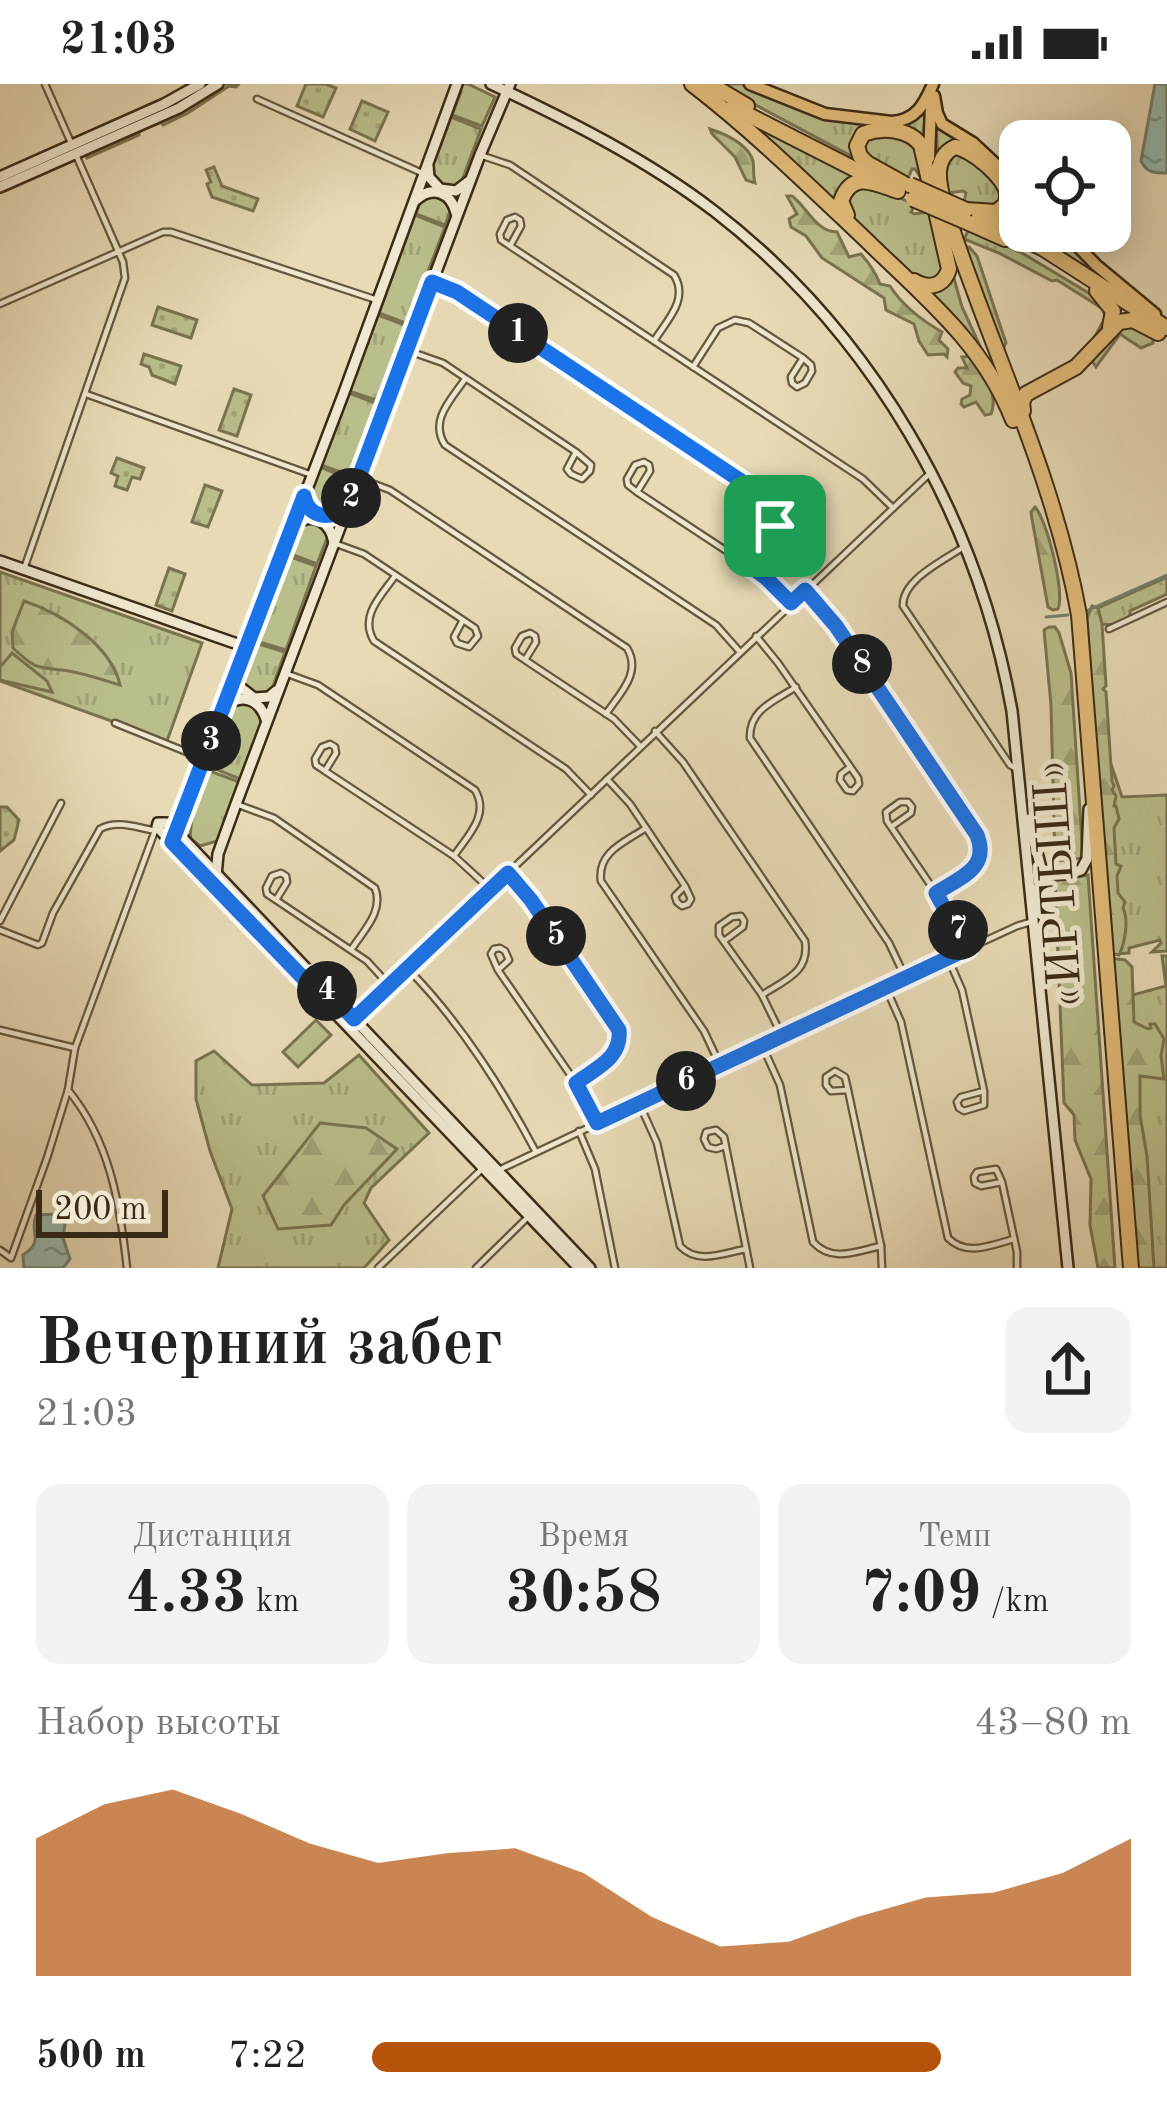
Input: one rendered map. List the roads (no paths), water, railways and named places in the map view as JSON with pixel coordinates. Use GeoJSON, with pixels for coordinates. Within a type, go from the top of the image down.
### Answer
{"type":"FeatureCollection","features":[{"type":"Feature","properties":{"kind":"highway"},"geometry":{"type":"LineString","coordinates":[[692,84],[783,134],[1056,256],[1165,331]]}},
{"type":"Feature","properties":{"kind":"highway"},"geometry":{"type":"LineString","coordinates":[[692,84],[763,141],[971,345],[1001,392],[1046,497]]}},
{"type":"Feature","properties":{"kind":"highway"},"geometry":{"type":"LineString","coordinates":[[710,84],[906,190]]}},
{"type":"Feature","properties":{"kind":"highway"},"geometry":{"type":"LineString","coordinates":[[906,190],[863,160],[857,149],[860,136],[881,130],[915,136],[923,149],[945,223],[1046,497]]}},
{"type":"Feature","properties":{"kind":"highway"},"geometry":{"type":"LineString","coordinates":[[935,184],[942,157],[961,147],[1003,183],[1006,200],[1000,210],[967,217]]}},
{"type":"Feature","properties":{"kind":"highway"},"geometry":{"type":"LineString","coordinates":[[906,190],[861,181],[847,188],[841,204],[846,215],[912,279],[927,287],[942,281],[948,272],[945,223]]}},
{"type":"Feature","properties":{"kind":"highway"},"geometry":{"type":"LineString","coordinates":[[967,217],[1165,331]]}},
{"type":"Feature","properties":{"kind":"highway"},"geometry":{"type":"LineString","coordinates":[[945,223],[1056,513]]}},
{"type":"Feature","properties":{"kind":"highway"},"geometry":{"type":"LineString","coordinates":[[1097,291],[1113,311],[1105,337]]}},
{"type":"Feature","properties":{"kind":"highway"},"geometry":{"type":"LineString","coordinates":[[1056,513],[1022,408],[1024,397],[1076,367],[1115,325],[1126,320],[1165,331]]}},
{"type":"Feature","properties":{"kind":"highway"},"geometry":{"type":"LineString","coordinates":[[1001,364],[1015,385],[1037,387]]}},
{"type":"Feature","properties":{"kind":"highway","name":"«ИРТЫШ»"},"geometry":{"type":"LineString","coordinates":[[1046,497],[1063,556],[1080,660],[1129,1268]]}},
{"type":"Feature","properties":{"kind":"highway","name":"«ИРТЫШ»"},"geometry":{"type":"LineString","coordinates":[[1056,513],[1071,569],[1085,660],[1129,1268]]}},
{"type":"Feature","properties":{"kind":"main road"},"geometry":{"type":"LineString","coordinates":[[750,84],[825,114],[898,122],[919,110],[934,88]]}},
{"type":"Feature","properties":{"kind":"main road"},"geometry":{"type":"LineString","coordinates":[[934,88],[928,128],[935,184]]}},
{"type":"Feature","properties":{"kind":"main road"},"geometry":{"type":"LineString","coordinates":[[934,88],[942,124],[973,143],[999,167]]}},
{"type":"Feature","properties":{"kind":"main road"},"geometry":{"type":"LineString","coordinates":[[1083,252],[1165,331]]}},
{"type":"Feature","properties":{"kind":"street"},"geometry":{"type":"LineString","coordinates":[[24,570],[126,270],[45,84]]}},
{"type":"Feature","properties":{"kind":"street"},"geometry":{"type":"LineString","coordinates":[[0,188],[200,84]]}},
{"type":"Feature","properties":{"kind":"street"},"geometry":{"type":"LineString","coordinates":[[0,177],[179,108],[218,84]]}},
{"type":"Feature","properties":{"kind":"street"},"geometry":{"type":"LineString","coordinates":[[174,837],[457,84]]}},
{"type":"Feature","properties":{"kind":"street"},"geometry":{"type":"LineString","coordinates":[[491,84],[508,88],[646,165],[713,211],[788,275],[889,400],[947,501],[1000,654],[1012,711],[1067,1268]]}},
{"type":"Feature","properties":{"kind":"street"},"geometry":{"type":"LineString","coordinates":[[214,878],[236,804],[508,88]]}},
{"type":"Feature","properties":{"kind":"street"},"geometry":{"type":"LineString","coordinates":[[257,99],[422,173]]}},
{"type":"Feature","properties":{"kind":"street"},"geometry":{"type":"LineString","coordinates":[[480,155],[510,166],[674,274],[681,296],[654,341]]}},
{"type":"Feature","properties":{"kind":"street"},"geometry":{"type":"LineString","coordinates":[[428,160],[429,176],[440,189],[455,191],[470,181]]}},
{"type":"Feature","properties":{"kind":"street"},"geometry":{"type":"LineString","coordinates":[[412,204],[424,193],[439,192],[451,199],[456,219]]}},
{"type":"Feature","properties":{"kind":"street"},"geometry":{"type":"LineString","coordinates":[[510,246],[521,226],[515,217],[507,220],[501,240],[510,246],[654,341],[693,367],[863,479],[892,508]]}},
{"type":"Feature","properties":{"kind":"street"},"geometry":{"type":"LineString","coordinates":[[0,304],[164,232],[377,300]]}},
{"type":"Feature","properties":{"kind":"street"},"geometry":{"type":"LineString","coordinates":[[432,282],[457,292],[771,501],[777,513],[775,526],[750,566]]}},
{"type":"Feature","properties":{"kind":"street"},"geometry":{"type":"LineString","coordinates":[[693,367],[718,328],[735,320],[749,323],[802,358],[811,365],[805,383],[797,387],[791,377],[802,358]]}},
{"type":"Feature","properties":{"kind":"street"},"geometry":{"type":"LineString","coordinates":[[406,350],[442,363],[576,452],[591,465],[582,479],[567,469],[576,452]]}},
{"type":"Feature","properties":{"kind":"street"},"geometry":{"type":"LineString","coordinates":[[465,379],[439,419],[438,433],[445,445],[716,625],[740,652]]}},
{"type":"Feature","properties":{"kind":"street"},"geometry":{"type":"LineString","coordinates":[[86,394],[312,475]]}},
{"type":"Feature","properties":{"kind":"street"},"geometry":{"type":"LineString","coordinates":[[637,492],[650,471],[644,462],[635,465],[628,485],[637,492],[750,566],[791,603]]}},
{"type":"Feature","properties":{"kind":"street"},"geometry":{"type":"LineString","coordinates":[[354,1019],[931,472]]}},
{"type":"Feature","properties":{"kind":"street"},"geometry":{"type":"LineString","coordinates":[[358,478],[390,490],[627,648],[634,670],[606,714]]}},
{"type":"Feature","properties":{"kind":"street"},"geometry":{"type":"LineString","coordinates":[[304,496],[318,515],[333,516],[347,509]]}},
{"type":"Feature","properties":{"kind":"street"},"geometry":{"type":"LineString","coordinates":[[292,528],[302,520],[318,520],[331,531],[334,543]]}},
{"type":"Feature","properties":{"kind":"street"},"geometry":{"type":"LineString","coordinates":[[334,543],[364,554],[463,620],[478,633],[469,647],[454,638],[463,620]]}},
{"type":"Feature","properties":{"kind":"street"},"geometry":{"type":"LineString","coordinates":[[965,546],[912,583],[903,606],[1010,765],[1019,767]]}},
{"type":"Feature","properties":{"kind":"street"},"geometry":{"type":"LineString","coordinates":[[0,561],[246,647]]}},
{"type":"Feature","properties":{"kind":"street"},"geometry":{"type":"LineString","coordinates":[[395,575],[368,619],[374,641],[566,769],[591,794]]}},
{"type":"Feature","properties":{"kind":"street"},"geometry":{"type":"LineString","coordinates":[[805,590],[836,626],[977,835],[980,861],[936,893]]}},
{"type":"Feature","properties":{"kind":"street"},"geometry":{"type":"LineString","coordinates":[[1109,629],[1167,602]]}},
{"type":"Feature","properties":{"kind":"street"},"geometry":{"type":"LineString","coordinates":[[756,636],[850,767]]}},
{"type":"Feature","properties":{"kind":"street"},"geometry":{"type":"LineString","coordinates":[[525,660],[606,714],[640,746]]}},
{"type":"Feature","properties":{"kind":"street"},"geometry":{"type":"LineString","coordinates":[[237,669],[240,687],[254,698],[269,697],[281,686]]}},
{"type":"Feature","properties":{"kind":"street"},"geometry":{"type":"LineString","coordinates":[[285,674],[318,685],[475,790],[482,813],[454,856]]}},
{"type":"Feature","properties":{"kind":"street"},"geometry":{"type":"LineString","coordinates":[[796,687],[756,714],[749,728],[752,742],[889,943],[906,979]]}},
{"type":"Feature","properties":{"kind":"street"},"geometry":{"type":"LineString","coordinates":[[222,709],[238,698],[248,698],[262,709],[266,724]]}},
{"type":"Feature","properties":{"kind":"street"},"geometry":{"type":"LineString","coordinates":[[115,723],[204,759]]}},
{"type":"Feature","properties":{"kind":"street"},"geometry":{"type":"LineString","coordinates":[[655,731],[683,761],[805,941],[802,966],[763,995]]}},
{"type":"Feature","properties":{"kind":"street"},"geometry":{"type":"LineString","coordinates":[[325,771],[454,856],[490,889]]}},
{"type":"Feature","properties":{"kind":"street"},"geometry":{"type":"LineString","coordinates":[[607,779],[630,804],[686,886]]}},
{"type":"Feature","properties":{"kind":"street"},"geometry":{"type":"LineString","coordinates":[[891,827],[911,812],[908,802],[900,802],[885,818],[967,949]]}},
{"type":"Feature","properties":{"kind":"street"},"geometry":{"type":"LineString","coordinates":[[0,921],[61,803]]}},
{"type":"Feature","properties":{"kind":"street"},"geometry":{"type":"LineString","coordinates":[[236,804],[274,818],[375,888],[377,910],[351,950]]}},
{"type":"Feature","properties":{"kind":"street"},"geometry":{"type":"LineString","coordinates":[[1024,809],[1037,862],[1050,874],[1063,874],[1081,870],[1086,863],[1089,808]]}},
{"type":"Feature","properties":{"kind":"street"},"geometry":{"type":"LineString","coordinates":[[0,930],[43,943],[53,914],[100,829],[108,824],[158,826],[214,878],[579,1268]]}},
{"type":"Feature","properties":{"kind":"street"},"geometry":{"type":"LineString","coordinates":[[0,1250],[10,1258],[68,1090],[73,1049],[158,826]]}},
{"type":"Feature","properties":{"kind":"street"},"geometry":{"type":"LineString","coordinates":[[646,829],[604,857],[601,881],[704,1031],[720,1065]]}},
{"type":"Feature","properties":{"kind":"street"},"geometry":{"type":"LineString","coordinates":[[508,873],[619,1030],[616,1053],[576,1083]]}},
{"type":"Feature","properties":{"kind":"street"},"geometry":{"type":"LineString","coordinates":[[276,900],[367,961],[389,985]]}},
{"type":"Feature","properties":{"kind":"street"},"geometry":{"type":"LineString","coordinates":[[724,941],[743,927],[741,916],[732,916],[718,932],[724,941],[763,995],[782,1036]]}},
{"type":"Feature","properties":{"kind":"street"},"geometry":{"type":"LineString","coordinates":[[498,1170],[1034,921]]}},
{"type":"Feature","properties":{"kind":"street"},"geometry":{"type":"LineString","coordinates":[[948,958],[962,989],[984,1091],[986,1102],[967,1111],[958,1108],[961,1097],[984,1091]]}},
{"type":"Feature","properties":{"kind":"street"},"geometry":{"type":"LineString","coordinates":[[407,968],[431,992],[476,1055],[536,1152]]}},
{"type":"Feature","properties":{"kind":"street"},"geometry":{"type":"LineString","coordinates":[[499,970],[576,1083],[597,1123]]}},
{"type":"Feature","properties":{"kind":"street"},"geometry":{"type":"LineString","coordinates":[[309,978],[354,1019],[590,1268]]}},
{"type":"Feature","properties":{"kind":"street"},"geometry":{"type":"LineString","coordinates":[[886,988],[901,1022],[948,1238],[970,1250],[1014,1239]]}},
{"type":"Feature","properties":{"kind":"street"},"geometry":{"type":"LineString","coordinates":[[0,1030],[73,1049]]}},
{"type":"Feature","properties":{"kind":"street"},"geometry":{"type":"LineString","coordinates":[[762,1046],[780,1084],[813,1242],[832,1255],[881,1246]]}},
{"type":"Feature","properties":{"kind":"street"},"geometry":{"type":"LineString","coordinates":[[68,1090],[93,1124],[107,1161],[127,1268]]}},
{"type":"Feature","properties":{"kind":"street"},"geometry":{"type":"LineString","coordinates":[[848,1090],[882,1268]]}},
{"type":"Feature","properties":{"kind":"street"},"geometry":{"type":"LineString","coordinates":[[640,1103],[657,1143],[680,1246],[691,1256],[701,1257],[746,1249]]}},
{"type":"Feature","properties":{"kind":"street"},"geometry":{"type":"LineString","coordinates":[[579,1131],[595,1168],[616,1268]]}},
{"type":"Feature","properties":{"kind":"street"},"geometry":{"type":"LineString","coordinates":[[724,1146],[750,1268]]}},
{"type":"Feature","properties":{"kind":"street"},"geometry":{"type":"LineString","coordinates":[[377,1268],[484,1167]]}},
{"type":"Feature","properties":{"kind":"street"},"geometry":{"type":"LineString","coordinates":[[1002,1182],[1017,1268]]}},
{"type":"Feature","properties":{"kind":"street"},"geometry":{"type":"LineString","coordinates":[[476,1268],[530,1216]]}},
{"type":"Feature","properties":{"kind":"street"},"geometry":{"type":"LineString","coordinates":[[485,1259],[493,1268]]}},
{"type":"Feature","properties":{"kind":"water"},"geometry":{"type":"Polygon","coordinates":[[[1155,84],[1167,84],[1167,173],[1151,172],[1141,161],[1155,84]]]}},
{"type":"Feature","properties":{"kind":"water"},"geometry":{"type":"Polygon","coordinates":[[[59,1214],[70,1259],[63,1268],[24,1268],[23,1255],[35,1241],[36,1215],[59,1214]]]}},
{"type":"Feature","properties":{"kind":"waterway"},"geometry":{"type":"LineString","coordinates":[[1086,611],[1167,575]]}},
{"type":"Feature","properties":{"kind":"waterway"},"geometry":{"type":"LineString","coordinates":[[1046,617],[1068,615]]}}]}
